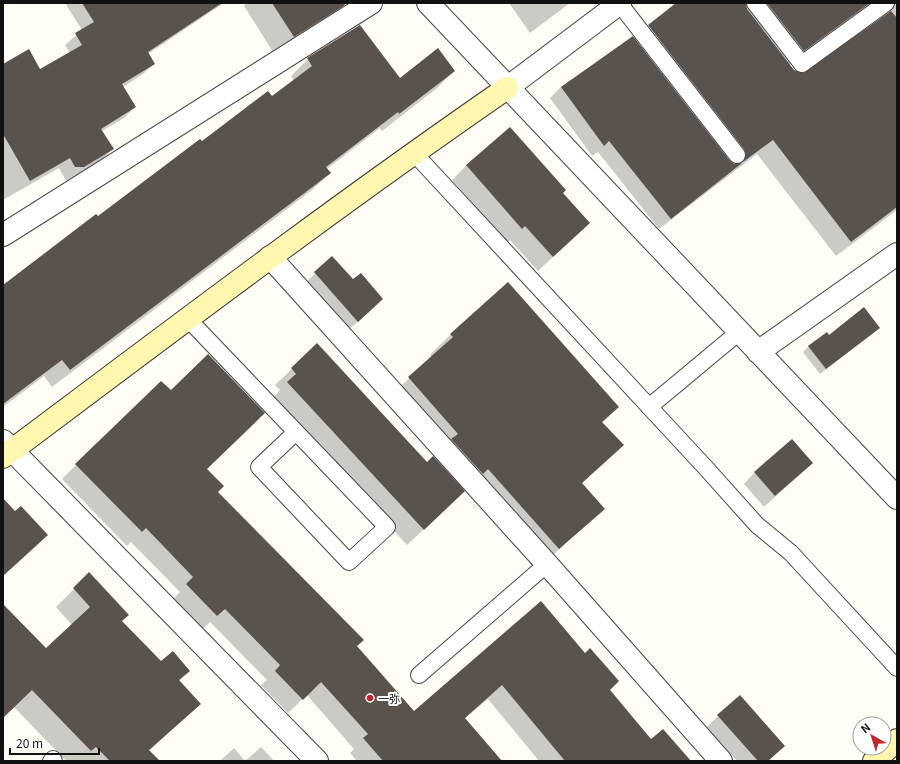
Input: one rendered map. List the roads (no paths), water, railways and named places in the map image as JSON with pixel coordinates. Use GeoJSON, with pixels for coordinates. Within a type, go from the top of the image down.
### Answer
{"type":"FeatureCollection","features":[{"type":"Feature","properties":{"kind":"street"},"geometry":{"type":"LineString","coordinates":[[3,235],[371,3]]}},
{"type":"Feature","properties":{"kind":"street"},"geometry":{"type":"LineString","coordinates":[[428,3],[897,498]]}},
{"type":"Feature","properties":{"kind":"street"},"geometry":{"type":"LineString","coordinates":[[317,761],[6,449],[189,320],[270,257],[507,88],[620,3]]}},
{"type":"Feature","properties":{"kind":"street"},"geometry":{"type":"LineString","coordinates":[[758,352],[897,254]]}},
{"type":"Feature","properties":{"kind":"street"},"geometry":{"type":"LineString","coordinates":[[270,257],[547,564],[721,761]]}},
{"type":"Feature","properties":{"kind":"street"},"geometry":{"type":"LineString","coordinates":[[874,761],[897,740]]}},
{"type":"Feature","properties":{"kind":"lane"},"geometry":{"type":"LineString","coordinates":[[620,3],[737,155]]}},
{"type":"Feature","properties":{"kind":"lane"},"geometry":{"type":"LineString","coordinates":[[755,3],[802,64],[886,3]]}},
{"type":"Feature","properties":{"kind":"lane"},"geometry":{"type":"LineString","coordinates":[[414,153],[757,526],[791,553],[897,668]]}},
{"type":"Feature","properties":{"kind":"lane"},"geometry":{"type":"LineString","coordinates":[[189,320],[387,527],[349,562],[259,467],[296,432]]}},
{"type":"Feature","properties":{"kind":"lane"},"geometry":{"type":"LineString","coordinates":[[649,407],[739,332]]}},
{"type":"Feature","properties":{"kind":"lane"},"geometry":{"type":"LineString","coordinates":[[420,675],[547,564]]}},
{"type":"Feature","properties":{"kind":"lane"},"geometry":{"type":"LineString","coordinates":[[51,761],[53,759],[54,761]]}},
{"type":"Feature","properties":{"kind":"place","name":"一弥"},"geometry":{"type":"Point","coordinates":[370,698]}}]}
